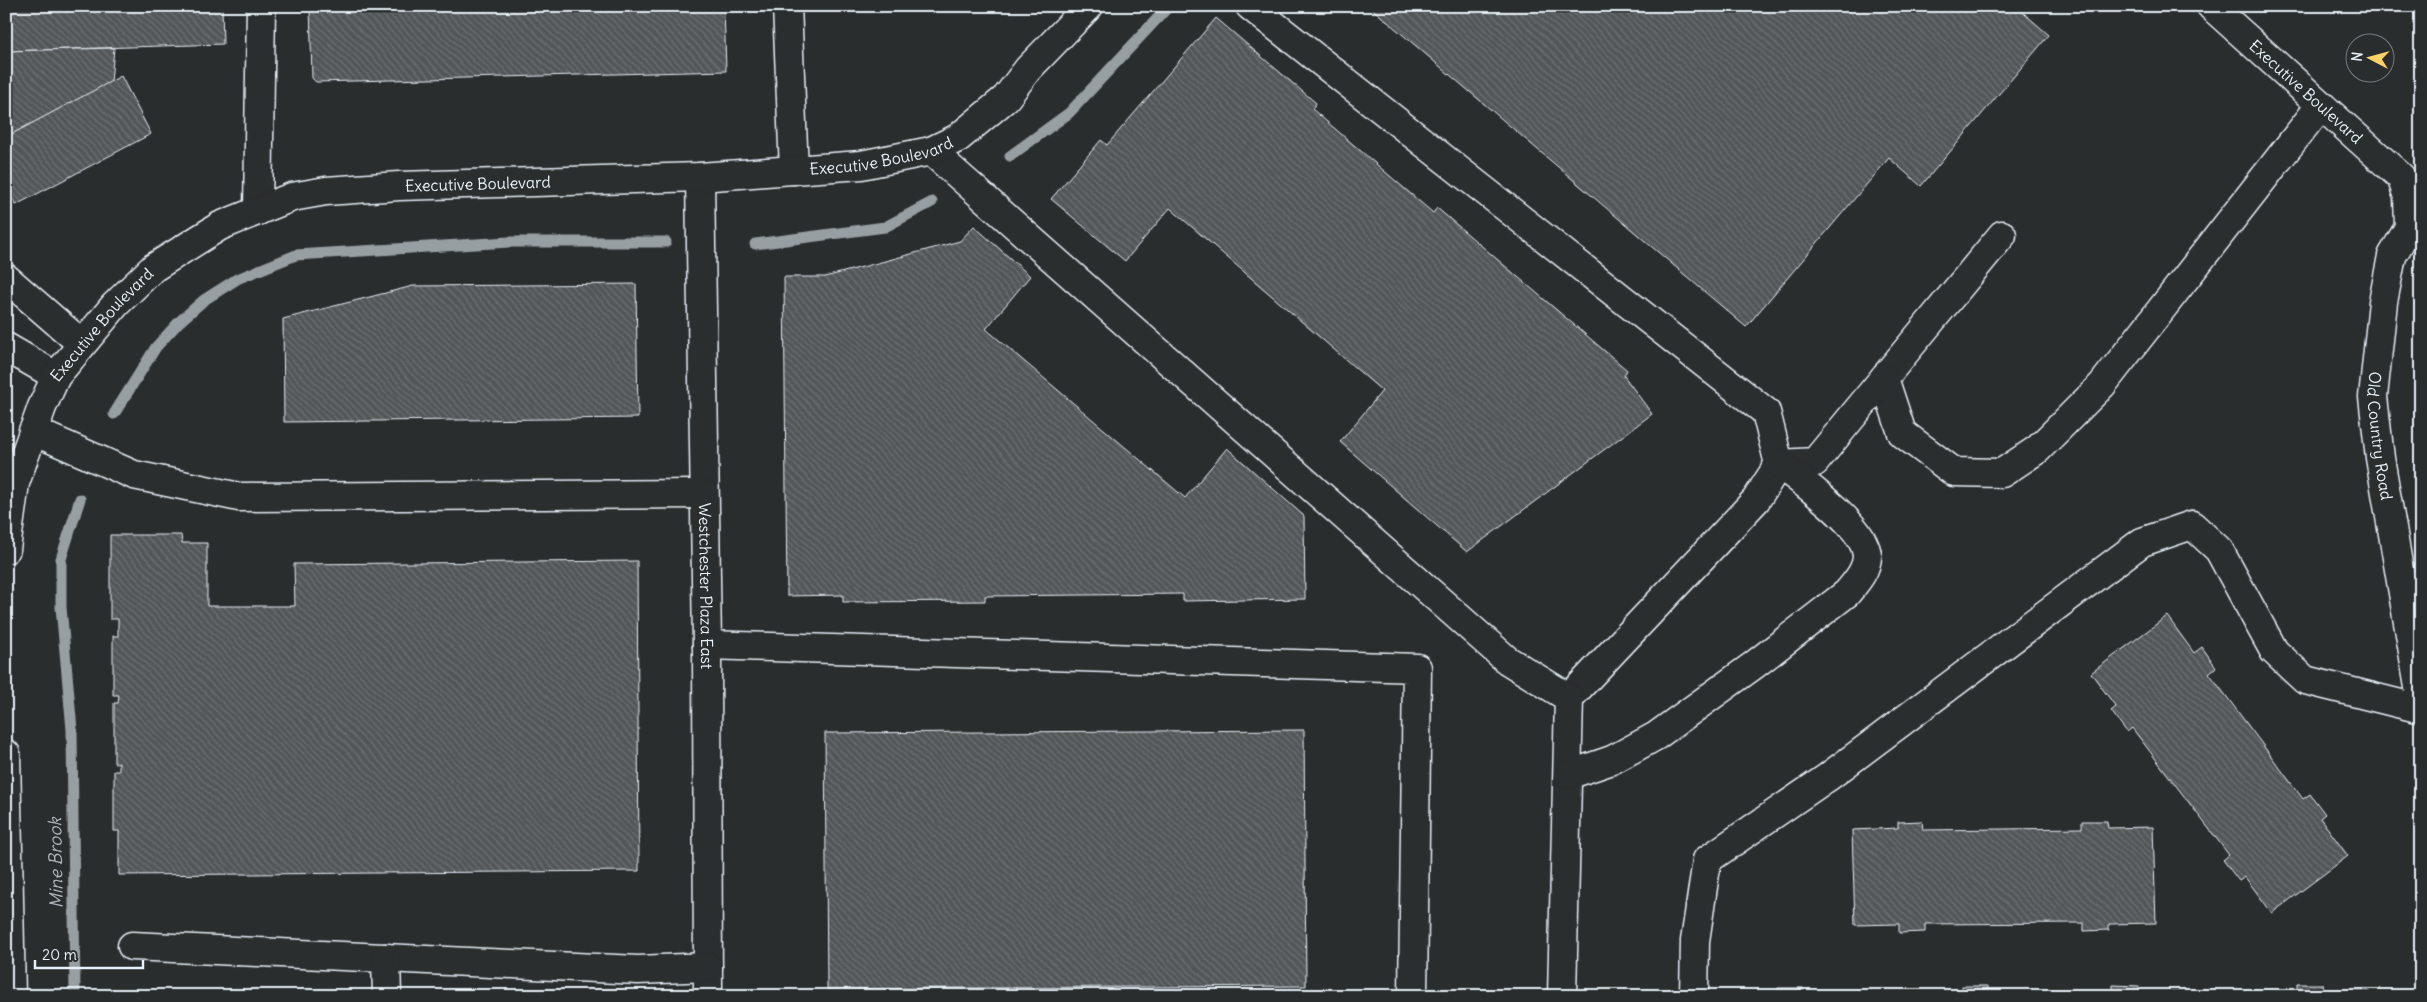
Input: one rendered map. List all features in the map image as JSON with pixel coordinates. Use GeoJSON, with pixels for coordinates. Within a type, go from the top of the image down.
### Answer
{"type":"FeatureCollection","features":[{"type":"Feature","properties":{"kind":"street"},"geometry":{"type":"LineString","coordinates":[[258,211],[261,6]]}},
{"type":"Feature","properties":{"kind":"street"},"geometry":{"type":"LineString","coordinates":[[787,6],[794,170]]}},
{"type":"Feature","properties":{"kind":"street","name":"Executive Boulevard"},"geometry":{"type":"LineString","coordinates":[[6,550],[15,483],[33,431],[56,376],[115,305],[153,268],[220,226],[292,197],[326,191],[399,186],[700,177],[860,166],[932,151],[958,138],[1006,98],[1028,69],[1089,6]]}},
{"type":"Feature","properties":{"kind":"street"},"geometry":{"type":"LineString","coordinates":[[1250,6],[1766,412],[1779,464],[1834,507],[1852,526],[1863,543],[1867,554],[1866,563],[1859,579],[1847,593],[1832,605],[1754,665],[1656,736],[1612,760],[1568,775]]}},
{"type":"Feature","properties":{"kind":"street","name":"Executive Boulevard"},"geometry":{"type":"LineString","coordinates":[[2210,6],[2401,178]]}},
{"type":"Feature","properties":{"kind":"street"},"geometry":{"type":"LineString","coordinates":[[1884,378],[1902,433],[1954,472],[2002,473],[2038,449],[2102,385],[2321,105]]}},
{"type":"Feature","properties":{"kind":"street"},"geometry":{"type":"LineString","coordinates":[[932,151],[1507,660],[1569,698]]}},
{"type":"Feature","properties":{"kind":"street","name":"Westchester Plaza East"},"geometry":{"type":"LineString","coordinates":[[700,177],[707,645],[708,996]]}},
{"type":"Feature","properties":{"kind":"street","name":"Old Country Road"},"geometry":{"type":"LineString","coordinates":[[2401,178],[2408,197],[2409,227],[2392,256],[2383,302],[2373,397],[2380,458],[2421,699]]}},
{"type":"Feature","properties":{"kind":"street"},"geometry":{"type":"LineString","coordinates":[[1779,464],[1816,462],[2002,235]]}},
{"type":"Feature","properties":{"kind":"street"},"geometry":{"type":"LineString","coordinates":[[6,278],[82,344]]}},
{"type":"Feature","properties":{"kind":"street"},"geometry":{"type":"LineString","coordinates":[[6,347],[56,376]]}},
{"type":"Feature","properties":{"kind":"street"},"geometry":{"type":"LineString","coordinates":[[33,431],[134,475],[239,497],[704,494]]}},
{"type":"Feature","properties":{"kind":"street"},"geometry":{"type":"LineString","coordinates":[[1562,996],[1569,698],[1756,500],[1779,464]]}},
{"type":"Feature","properties":{"kind":"street"},"geometry":{"type":"LineString","coordinates":[[1694,996],[1694,941],[1707,860],[1828,777],[2142,542],[2192,525],[2219,550],[2274,650],[2305,680],[2421,709]]}},
{"type":"Feature","properties":{"kind":"street"},"geometry":{"type":"LineString","coordinates":[[707,645],[1417,668],[1413,996]]}},
{"type":"Feature","properties":{"kind":"street"},"geometry":{"type":"LineString","coordinates":[[6,754],[11,996]]}},
{"type":"Feature","properties":{"kind":"street"},"geometry":{"type":"LineString","coordinates":[[132,946],[638,970],[708,967]]}},
{"type":"Feature","properties":{"kind":"street"},"geometry":{"type":"LineString","coordinates":[[386,958],[387,996]]}},
{"type":"Feature","properties":{"kind":"building"},"geometry":{"type":"Polygon","coordinates":[[[6,6],[222,6],[223,44],[6,51],[6,6]]]}},
{"type":"Feature","properties":{"kind":"building"},"geometry":{"type":"Polygon","coordinates":[[[310,6],[724,6],[726,71],[316,82],[312,78],[310,6]]]}},
{"type":"Feature","properties":{"kind":"building"},"geometry":{"type":"Polygon","coordinates":[[[1369,6],[2020,6],[2018,8],[2049,35],[1921,186],[1889,158],[1746,327],[1369,6]]]}},
{"type":"Feature","properties":{"kind":"building"},"geometry":{"type":"Polygon","coordinates":[[[1216,18],[1316,103],[1312,109],[1433,213],[1437,208],[1627,370],[1624,376],[1652,414],[1467,552],[1340,442],[1382,391],[1170,208],[1125,261],[1051,199],[1101,140],[1107,145],[1216,18]]]}},
{"type":"Feature","properties":{"kind":"building"},"geometry":{"type":"Polygon","coordinates":[[[114,48],[111,82],[6,137],[6,51],[114,48]]]}},
{"type":"Feature","properties":{"kind":"building"},"geometry":{"type":"Polygon","coordinates":[[[121,76],[151,134],[16,205],[6,186],[6,137],[121,76]]]}},
{"type":"Feature","properties":{"kind":"building"},"geometry":{"type":"Polygon","coordinates":[[[974,226],[1030,276],[986,329],[1185,498],[1227,448],[1304,516],[1305,599],[1183,601],[1183,594],[985,596],[985,601],[843,602],[843,595],[787,596],[784,277],[825,277],[960,241],[974,226]]]}},
{"type":"Feature","properties":{"kind":"building"},"geometry":{"type":"Polygon","coordinates":[[[636,284],[638,418],[284,422],[283,319],[413,286],[636,284]]]}},
{"type":"Feature","properties":{"kind":"building"},"geometry":{"type":"Polygon","coordinates":[[[110,535],[181,535],[182,543],[207,543],[207,606],[295,606],[294,564],[637,561],[639,871],[119,875],[119,831],[114,831],[114,771],[119,771],[119,763],[114,763],[114,703],[118,703],[119,695],[113,695],[113,636],[118,636],[118,619],[110,619],[110,535]]]}},
{"type":"Feature","properties":{"kind":"building"},"geometry":{"type":"Polygon","coordinates":[[[2167,616],[2194,653],[2202,647],[2216,667],[2209,673],[2303,799],[2310,794],[2325,814],[2320,818],[2348,856],[2272,913],[2245,877],[2239,881],[2223,860],[2229,855],[2132,728],[2127,732],[2111,711],[2116,707],[2091,673],[2167,616]]]}},
{"type":"Feature","properties":{"kind":"building"},"geometry":{"type":"Polygon","coordinates":[[[1304,730],[1306,986],[827,989],[825,733],[1304,730]]]}},
{"type":"Feature","properties":{"kind":"building"},"geometry":{"type":"Polygon","coordinates":[[[1922,821],[1923,830],[2082,828],[2082,821],[2107,821],[2108,828],[2153,827],[2156,923],[2109,924],[2109,930],[2084,931],[2084,923],[1925,924],[1925,932],[1899,933],[1899,924],[1855,925],[1852,830],[1898,828],[1898,822],[1922,821]]]}},
{"type":"Feature","properties":{"kind":"building"},"geometry":{"type":"Polygon","coordinates":[[[2297,984],[2323,984],[2324,991],[2369,991],[2369,996],[2068,996],[2068,993],[2113,993],[2113,985],[2139,986],[2139,992],[2297,992],[2297,984]]]}},
{"type":"Feature","properties":{"kind":"building"},"geometry":{"type":"Polygon","coordinates":[[[1962,986],[1988,986],[1988,994],[2032,993],[2032,996],[1804,996],[1962,995],[1962,986]]]}},
{"type":"Feature","properties":{"kind":"building"},"geometry":{"type":"Polygon","coordinates":[[[1778,988],[1803,988],[1804,996],[1733,996],[1777,995],[1778,988]]]}},
{"type":"Feature","properties":{"kind":"waterway"},"geometry":{"type":"LineString","coordinates":[[1010,156],[1069,113],[1169,6]]}},
{"type":"Feature","properties":{"kind":"waterway"},"geometry":{"type":"LineString","coordinates":[[755,244],[885,227],[932,202]]}},
{"type":"Feature","properties":{"kind":"waterway"},"geometry":{"type":"LineString","coordinates":[[114,414],[156,347],[179,322],[204,300],[237,279],[296,255],[509,242],[666,242]]}},
{"type":"Feature","properties":{"kind":"waterway","name":"Mine Brook"},"geometry":{"type":"LineString","coordinates":[[75,996],[72,730],[61,607],[61,559],[80,499]]}}]}
